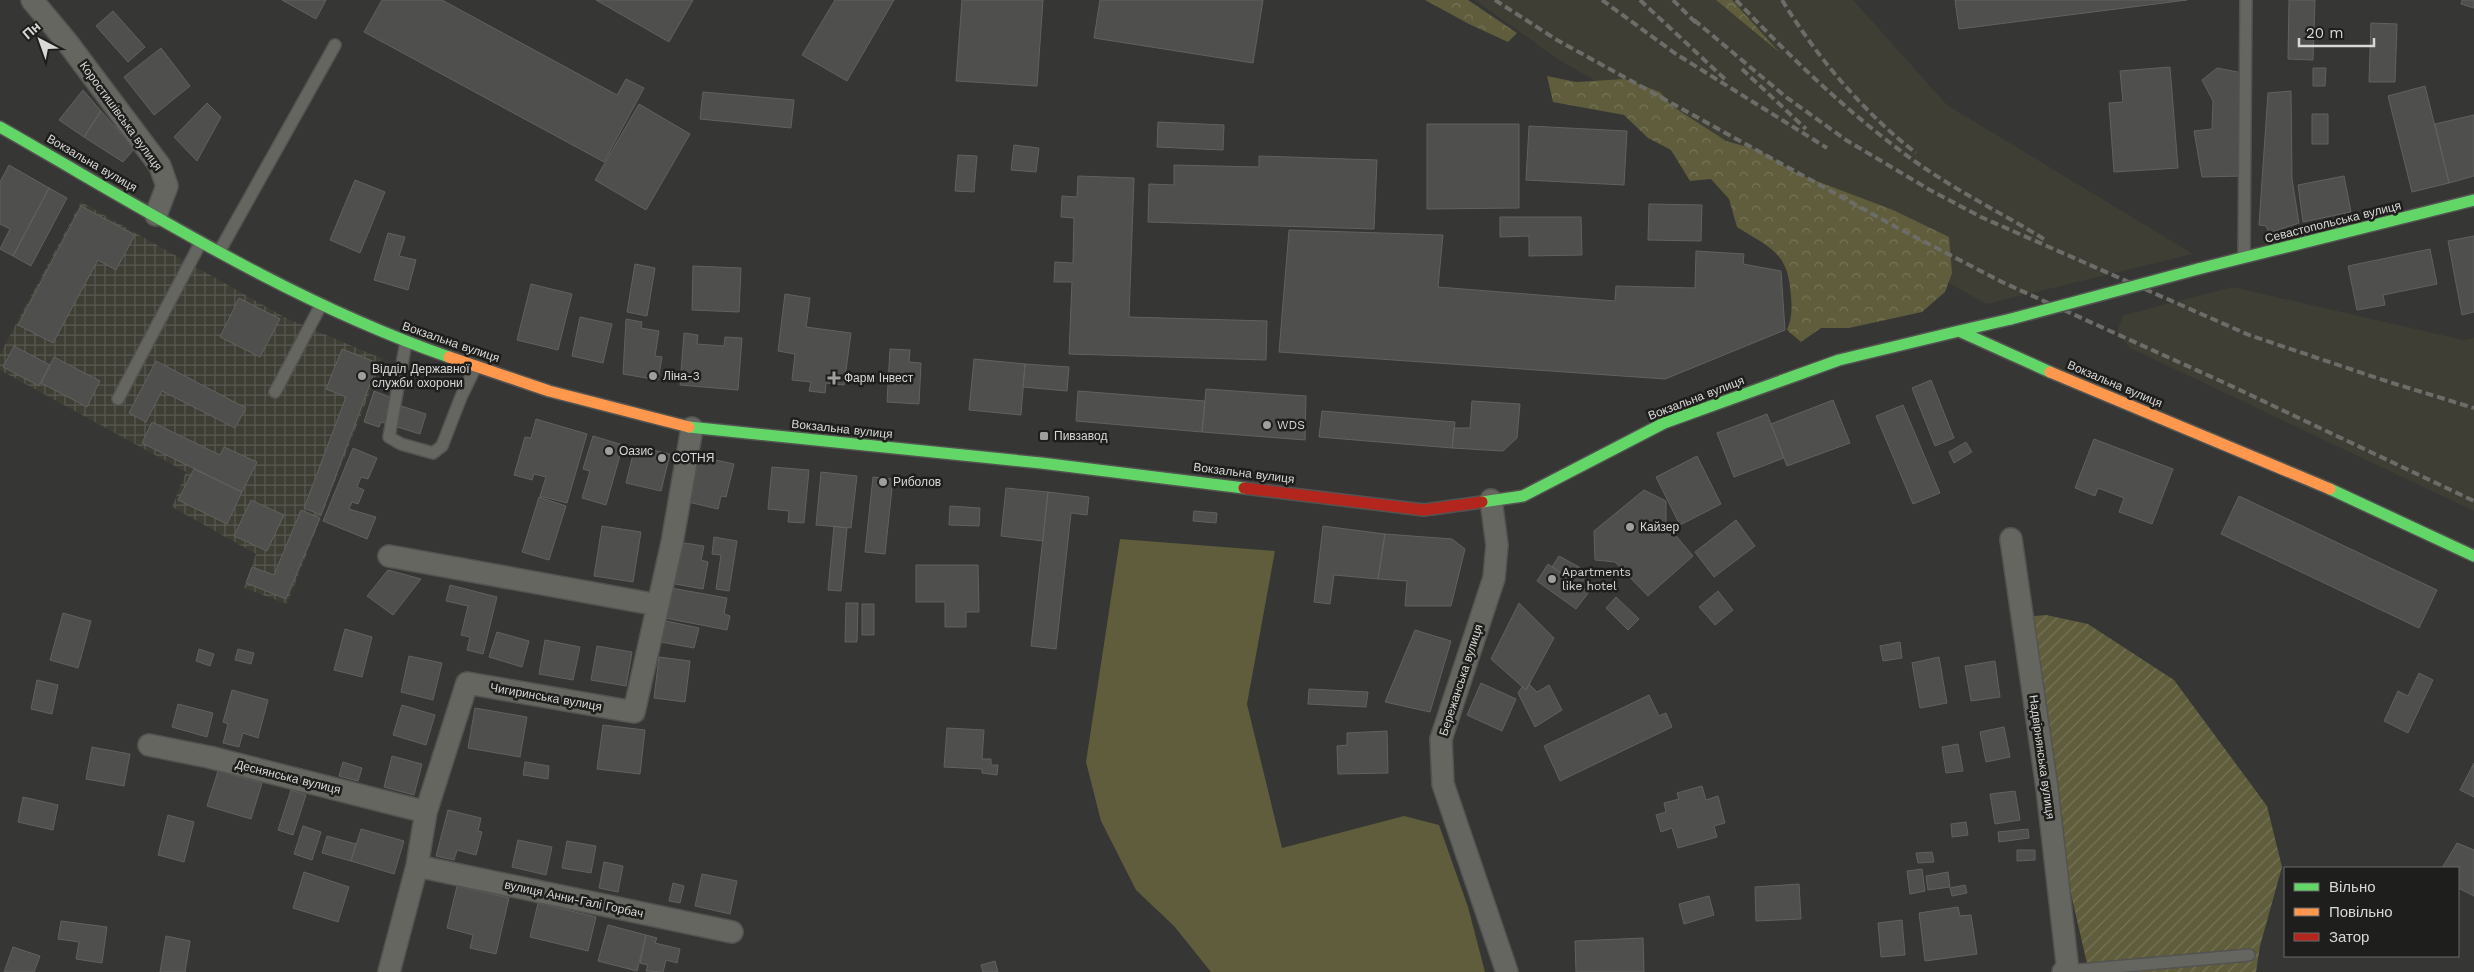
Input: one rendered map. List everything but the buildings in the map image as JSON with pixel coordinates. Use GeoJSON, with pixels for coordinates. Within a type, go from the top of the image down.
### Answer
{"type":"FeatureCollection","features":[{"type":"Feature","properties":{"kind":"main road","name":"Вокзальна вулиця"},"geometry":{"type":"LineString","coordinates":[[0,127],[201,242],[321,305],[406,342],[549,391],[692,428],[1041,462],[1424,510],[1523,496],[1664,423],[1839,360],[1959,331],[2002,352],[2350,498],[2474,556]]}},
{"type":"Feature","properties":{"kind":"main road","name":"Севастопольська вулиця"},"geometry":{"type":"LineString","coordinates":[[1959,331],[2474,200]]}},
{"type":"Feature","properties":{"kind":"street","name":"Коростишівська вулиця"},"geometry":{"type":"LineString","coordinates":[[32,0],[67,42],[160,166],[167,186],[156,215]]}},
{"type":"Feature","properties":{"kind":"street","name":"Чигиринська вулиця"},"geometry":{"type":"LineString","coordinates":[[389,972],[417,866],[426,812],[468,683],[634,712],[672,543],[692,428]]}},
{"type":"Feature","properties":{"kind":"street","name":"Бережанська вулиця"},"geometry":{"type":"LineString","coordinates":[[1491,500],[1497,545],[1494,578],[1441,739],[1443,784],[1507,972]]}},
{"type":"Feature","properties":{"kind":"street","name":"Надвірнянська вулиця"},"geometry":{"type":"LineString","coordinates":[[2011,539],[2047,788],[2065,971]]}},
{"type":"Feature","properties":{"kind":"street"},"geometry":{"type":"LineString","coordinates":[[389,556],[658,605]]}},
{"type":"Feature","properties":{"kind":"street","name":"Деснянська вулиця"},"geometry":{"type":"LineString","coordinates":[[149,745],[209,757],[426,812]]}},
{"type":"Feature","properties":{"kind":"street","name":"вулиця Анни-Галі Горбач"},"geometry":{"type":"LineString","coordinates":[[417,866],[732,932]]}},
{"type":"Feature","properties":{"kind":"lane"},"geometry":{"type":"LineString","coordinates":[[2244,258],[2246,0]]}},
{"type":"Feature","properties":{"kind":"lane"},"geometry":{"type":"LineString","coordinates":[[220,252],[335,45]]}},
{"type":"Feature","properties":{"kind":"lane"},"geometry":{"type":"LineString","coordinates":[[118,399],[201,242]]}},
{"type":"Feature","properties":{"kind":"lane"},"geometry":{"type":"LineString","coordinates":[[275,392],[321,305]]}},
{"type":"Feature","properties":{"kind":"lane"},"geometry":{"type":"LineString","coordinates":[[406,342],[389,437],[401,444],[433,453],[442,446],[460,397],[476,366]]}},
{"type":"Feature","properties":{"kind":"lane"},"geometry":{"type":"LineString","coordinates":[[2065,971],[2249,955]]}},
{"type":"Feature","properties":{"kind":"shaded area"},"geometry":{"type":"Polygon","coordinates":[[[1475,0],[1853,0],[1947,105],[2193,254],[1986,304],[1559,60],[1475,0]]]}},
{"type":"Feature","properties":{"kind":"shaded area"},"geometry":{"type":"Polygon","coordinates":[[[81,202],[286,318],[383,359],[287,604],[244,588],[256,554],[172,507],[186,472],[0,370],[0,354],[81,202]]]}},
{"type":"Feature","properties":{"kind":"shaded area"},"geometry":{"type":"Polygon","coordinates":[[[2233,287],[2463,340],[2474,338],[2474,511],[2130,348],[2117,331],[2124,315],[2233,287]]]}},
{"type":"Feature","properties":{"kind":"green space"},"geometry":{"type":"Polygon","coordinates":[[[1425,0],[1468,0],[1517,33],[1508,42],[1469,24],[1425,0]]]}},
{"type":"Feature","properties":{"kind":"green space"},"geometry":{"type":"Polygon","coordinates":[[[1716,0],[1732,0],[1779,52],[1716,0]]]}},
{"type":"Feature","properties":{"kind":"green space"},"geometry":{"type":"Polygon","coordinates":[[[1547,76],[1576,82],[1625,79],[1660,92],[1672,106],[1726,141],[1758,150],[1798,174],[1893,210],[1949,237],[1952,273],[1945,292],[1922,312],[1849,328],[1821,328],[1801,342],[1787,330],[1791,313],[1791,296],[1786,269],[1782,260],[1768,247],[1737,227],[1729,199],[1711,179],[1690,181],[1671,150],[1648,138],[1624,115],[1553,102],[1547,76]]]}},
{"type":"Feature","properties":{"kind":"green space"},"geometry":{"type":"Polygon","coordinates":[[[1120,539],[1275,551],[1247,704],[1282,848],[1404,816],[1439,825],[1468,907],[1485,972],[1211,972],[1174,926],[1136,890],[1101,821],[1086,762],[1120,539]]]}},
{"type":"Feature","properties":{"kind":"green space"},"geometry":{"type":"Polygon","coordinates":[[[2046,615],[2088,624],[2174,680],[2267,806],[2282,867],[2260,946],[2256,972],[2089,972],[2063,860],[2025,617],[2046,615]]]}},
{"type":"Feature","properties":{"kind":"railway"},"geometry":{"type":"LineString","coordinates":[[1495,0],[1557,40],[1896,227],[2002,282],[2225,383],[2474,501]]}},
{"type":"Feature","properties":{"kind":"railway"},"geometry":{"type":"LineString","coordinates":[[1602,0],[1676,54],[1827,148]]}},
{"type":"Feature","properties":{"kind":"railway"},"geometry":{"type":"LineString","coordinates":[[1640,0],[1727,81]]}},
{"type":"Feature","properties":{"kind":"railway"},"geometry":{"type":"LineString","coordinates":[[1673,0],[1698,25]]}},
{"type":"Feature","properties":{"kind":"railway"},"geometry":{"type":"LineString","coordinates":[[1736,0],[1824,87],[1895,147],[1950,184],[2044,239]]}},
{"type":"Feature","properties":{"kind":"railway"},"geometry":{"type":"LineString","coordinates":[[1782,0],[1810,42],[1842,82],[1878,120],[1916,153]]}},
{"type":"Feature","properties":{"kind":"railway"},"geometry":{"type":"LineString","coordinates":[[1694,20],[1786,97],[1846,140],[1930,190],[1981,217],[2249,335],[2389,382],[2474,408]]}},
{"type":"Feature","properties":{"kind":"railway"},"geometry":{"type":"LineString","coordinates":[[1742,69],[1806,129]]}},
{"type":"Feature","properties":{"kind":"traffic: fast"},"geometry":{"type":"LineString","coordinates":[[0,127],[164,222],[276,282],[332,310],[390,335],[449,357]]}},
{"type":"Feature","properties":{"kind":"traffic: fast"},"geometry":{"type":"LineString","coordinates":[[2198,269],[2474,200]]}},
{"type":"Feature","properties":{"kind":"traffic: fast"},"geometry":{"type":"LineString","coordinates":[[2011,319],[2198,269]]}},
{"type":"Feature","properties":{"kind":"traffic: fast"},"geometry":{"type":"LineString","coordinates":[[1959,331],[2011,319]]}},
{"type":"Feature","properties":{"kind":"traffic: fast"},"geometry":{"type":"LineString","coordinates":[[1482,502],[1523,496],[1664,423],[1839,360],[1959,331],[2050,372]]}},
{"type":"Feature","properties":{"kind":"traffic: fast"},"geometry":{"type":"LineString","coordinates":[[689,427],[1041,463],[1244,488]]}},
{"type":"Feature","properties":{"kind":"traffic: fast"},"geometry":{"type":"LineString","coordinates":[[2330,489],[2474,556]]}},
{"type":"Feature","properties":{"kind":"traffic: slow"},"geometry":{"type":"LineString","coordinates":[[449,357],[549,391],[689,427]]}},
{"type":"Feature","properties":{"kind":"traffic: slow"},"geometry":{"type":"LineString","coordinates":[[2050,372],[2330,489]]}},
{"type":"Feature","properties":{"kind":"traffic: jam"},"geometry":{"type":"LineString","coordinates":[[1244,488],[1424,510],[1482,502]]}},
{"type":"Feature","properties":{"kind":"place","name":"Відділ Державної служби охорони"},"geometry":{"type":"Point","coordinates":[362,376]}},
{"type":"Feature","properties":{"kind":"place","name":"Ліна-3"},"geometry":{"type":"Point","coordinates":[653,376]}},
{"type":"Feature","properties":{"kind":"place","name":"Фарм Інвест"},"geometry":{"type":"Point","coordinates":[834,378]}},
{"type":"Feature","properties":{"kind":"place","name":"WDS"},"geometry":{"type":"Point","coordinates":[1267,425]}},
{"type":"Feature","properties":{"kind":"place","name":"Пивзавод"},"geometry":{"type":"Point","coordinates":[1044,436]}},
{"type":"Feature","properties":{"kind":"place","name":"Оазис"},"geometry":{"type":"Point","coordinates":[609,451]}},
{"type":"Feature","properties":{"kind":"place","name":"СОТНЯ"},"geometry":{"type":"Point","coordinates":[662,458]}},
{"type":"Feature","properties":{"kind":"place","name":"Риболов"},"geometry":{"type":"Point","coordinates":[883,482]}},
{"type":"Feature","properties":{"kind":"place","name":"Кайзер"},"geometry":{"type":"Point","coordinates":[1630,527]}},
{"type":"Feature","properties":{"kind":"place","name":"Apartments like hotel"},"geometry":{"type":"Point","coordinates":[1552,579]}}]}
